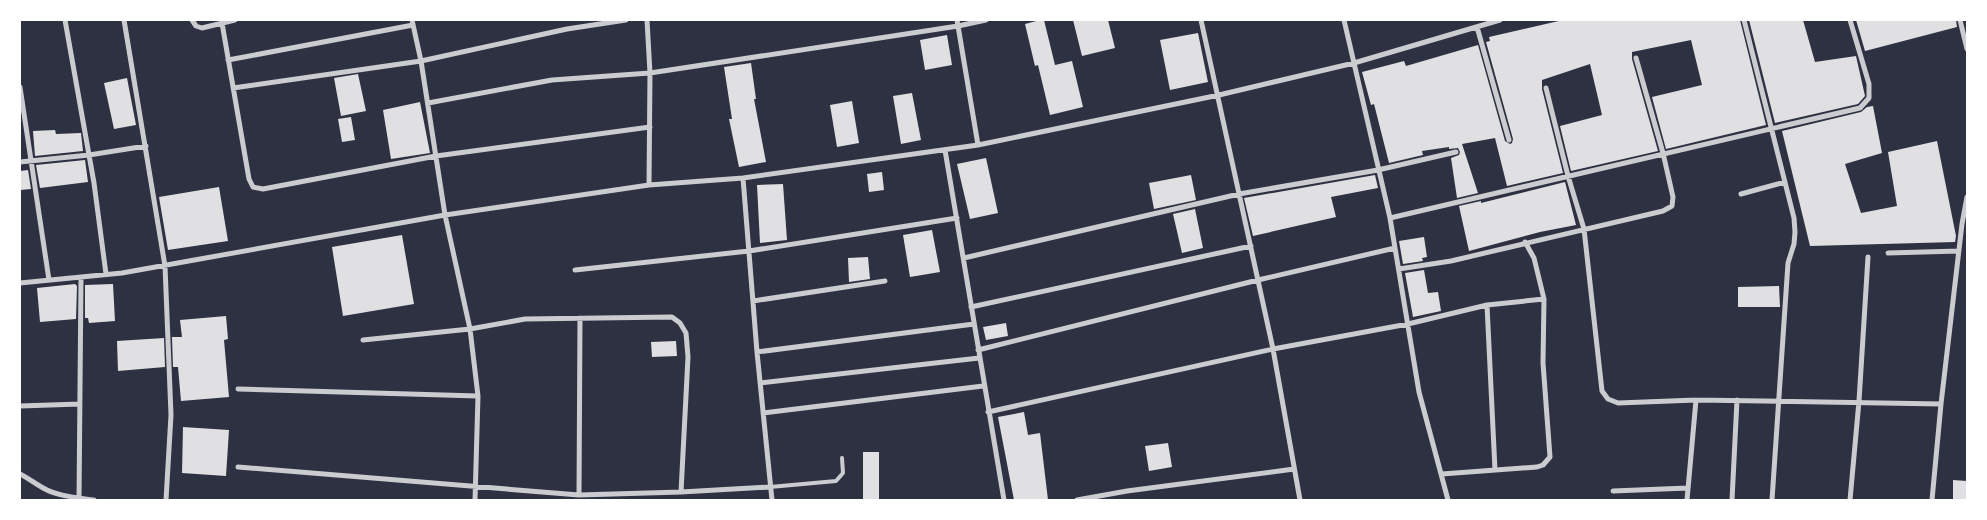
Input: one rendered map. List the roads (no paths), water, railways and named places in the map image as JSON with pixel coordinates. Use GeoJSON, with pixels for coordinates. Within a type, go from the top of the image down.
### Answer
{"type":"FeatureCollection","features":[{"type":"Feature","properties":{"kind":"street"},"geometry":{"type":"LineString","coordinates":[[65,20],[89,155],[106,274]]}},
{"type":"Feature","properties":{"kind":"street"},"geometry":{"type":"LineString","coordinates":[[124,20],[164,266],[171,416],[166,500]]}},
{"type":"Feature","properties":{"kind":"street"},"geometry":{"type":"LineString","coordinates":[[192,20],[196,26],[202,28],[235,20]]}},
{"type":"Feature","properties":{"kind":"street"},"geometry":{"type":"LineString","coordinates":[[233,88],[421,61],[567,29],[626,20]]}},
{"type":"Feature","properties":{"kind":"street"},"geometry":{"type":"LineString","coordinates":[[648,20],[650,74],[649,185]]}},
{"type":"Feature","properties":{"kind":"street"},"geometry":{"type":"LineString","coordinates":[[428,103],[552,80],[650,74],[957,23],[986,20]]}},
{"type":"Feature","properties":{"kind":"street"},"geometry":{"type":"LineString","coordinates":[[1201,20],[1219,94],[1273,349],[1300,500]]}},
{"type":"Feature","properties":{"kind":"street"},"geometry":{"type":"LineString","coordinates":[[1344,20],[1390,218],[1420,392],[1448,500]]}},
{"type":"Feature","properties":{"kind":"street"},"geometry":{"type":"LineString","coordinates":[[20,283],[164,266],[445,215],[649,185],[743,178],[978,146],[1354,63],[1500,20]]}},
{"type":"Feature","properties":{"kind":"street"},"geometry":{"type":"LineString","coordinates":[[1744,20],[1794,218],[1795,232],[1788,263],[1772,500]]}},
{"type":"Feature","properties":{"kind":"street"},"geometry":{"type":"LineString","coordinates":[[1390,218],[1860,108],[1868,98],[1868,84],[1850,20]]}},
{"type":"Feature","properties":{"kind":"street"},"geometry":{"type":"LineString","coordinates":[[1960,20],[1967,49]]}},
{"type":"Feature","properties":{"kind":"street"},"geometry":{"type":"LineString","coordinates":[[228,60],[412,22],[421,61],[445,215],[470,330],[478,396],[475,500]]}},
{"type":"Feature","properties":{"kind":"street"},"geometry":{"type":"LineString","coordinates":[[222,23],[249,179],[253,187],[263,189],[436,156],[650,127]]}},
{"type":"Feature","properties":{"kind":"street"},"geometry":{"type":"LineString","coordinates":[[957,23],[978,146]]}},
{"type":"Feature","properties":{"kind":"street"},"geometry":{"type":"LineString","coordinates":[[1477,26],[1509,140]]}},
{"type":"Feature","properties":{"kind":"street"},"geometry":{"type":"LineString","coordinates":[[1398,269],[1452,260],[1663,211],[1672,206],[1673,197],[1663,154],[1636,58]]}},
{"type":"Feature","properties":{"kind":"street"},"geometry":{"type":"LineString","coordinates":[[20,87],[49,280]]}},
{"type":"Feature","properties":{"kind":"street"},"geometry":{"type":"LineString","coordinates":[[1546,88],[1568,176],[1584,228],[1602,391],[1608,399],[1618,403],[1696,400],[1778,400],[1941,404]]}},
{"type":"Feature","properties":{"kind":"street"},"geometry":{"type":"LineString","coordinates":[[20,162],[89,155],[146,146]]}},
{"type":"Feature","properties":{"kind":"street"},"geometry":{"type":"LineString","coordinates":[[945,150],[958,218],[983,386],[1004,500]]}},
{"type":"Feature","properties":{"kind":"street"},"geometry":{"type":"LineString","coordinates":[[964,258],[1240,194],[1378,170],[1456,152]]}},
{"type":"Feature","properties":{"kind":"street"},"geometry":{"type":"LineString","coordinates":[[743,178],[757,352],[772,500]]}},
{"type":"Feature","properties":{"kind":"street"},"geometry":{"type":"LineString","coordinates":[[1741,194],[1785,182]]}},
{"type":"Feature","properties":{"kind":"street"},"geometry":{"type":"LineString","coordinates":[[1932,500],[1941,404],[1967,197]]}},
{"type":"Feature","properties":{"kind":"street"},"geometry":{"type":"LineString","coordinates":[[575,270],[749,252],[958,218]]}},
{"type":"Feature","properties":{"kind":"street"},"geometry":{"type":"LineString","coordinates":[[1442,474],[1537,467],[1550,457],[1543,363],[1544,299],[1534,258],[1525,242]]}},
{"type":"Feature","properties":{"kind":"street"},"geometry":{"type":"LineString","coordinates":[[971,308],[1251,246]]}},
{"type":"Feature","properties":{"kind":"street"},"geometry":{"type":"LineString","coordinates":[[978,350],[1395,248]]}},
{"type":"Feature","properties":{"kind":"street"},"geometry":{"type":"LineString","coordinates":[[1888,253],[1959,251]]}},
{"type":"Feature","properties":{"kind":"street"},"geometry":{"type":"LineString","coordinates":[[1850,500],[1859,402],[1868,257]]}},
{"type":"Feature","properties":{"kind":"street"},"geometry":{"type":"LineString","coordinates":[[79,499],[81,277]]}},
{"type":"Feature","properties":{"kind":"street"},"geometry":{"type":"LineString","coordinates":[[753,301],[885,281]]}},
{"type":"Feature","properties":{"kind":"street"},"geometry":{"type":"LineString","coordinates":[[988,412],[1273,349],[1408,324],[1487,306],[1544,299]]}},
{"type":"Feature","properties":{"kind":"street"},"geometry":{"type":"LineString","coordinates":[[1487,306],[1495,470]]}},
{"type":"Feature","properties":{"kind":"street"},"geometry":{"type":"LineString","coordinates":[[362,340],[470,330],[525,318],[672,317],[680,323],[686,333],[688,357],[681,492]]}},
{"type":"Feature","properties":{"kind":"street"},"geometry":{"type":"LineString","coordinates":[[579,495],[580,318]]}},
{"type":"Feature","properties":{"kind":"street"},"geometry":{"type":"LineString","coordinates":[[757,352],[974,324]]}},
{"type":"Feature","properties":{"kind":"street"},"geometry":{"type":"LineString","coordinates":[[760,383],[979,358]]}},
{"type":"Feature","properties":{"kind":"street"},"geometry":{"type":"LineString","coordinates":[[763,413],[983,386]]}},
{"type":"Feature","properties":{"kind":"street"},"geometry":{"type":"LineString","coordinates":[[238,389],[478,396]]}},
{"type":"Feature","properties":{"kind":"street"},"geometry":{"type":"LineString","coordinates":[[1687,500],[1696,400]]}},
{"type":"Feature","properties":{"kind":"street"},"geometry":{"type":"LineString","coordinates":[[1732,500],[1737,400]]}},
{"type":"Feature","properties":{"kind":"street"},"geometry":{"type":"LineString","coordinates":[[20,406],[80,404]]}},
{"type":"Feature","properties":{"kind":"street"},"geometry":{"type":"LineString","coordinates":[[238,467],[579,495],[681,492],[770,486]]}},
{"type":"Feature","properties":{"kind":"street"},"geometry":{"type":"LineString","coordinates":[[1077,500],[1127,491],[1294,469]]}},
{"type":"Feature","properties":{"kind":"street"},"geometry":{"type":"LineString","coordinates":[[20,474],[48,491],[79,499],[94,500]]}},
{"type":"Feature","properties":{"kind":"street"},"geometry":{"type":"LineString","coordinates":[[1613,491],[1688,488]]}},
{"type":"Feature","properties":{"kind":"lane"},"geometry":{"type":"LineString","coordinates":[[770,486],[836,481],[843,473],[842,458]]}}]}
